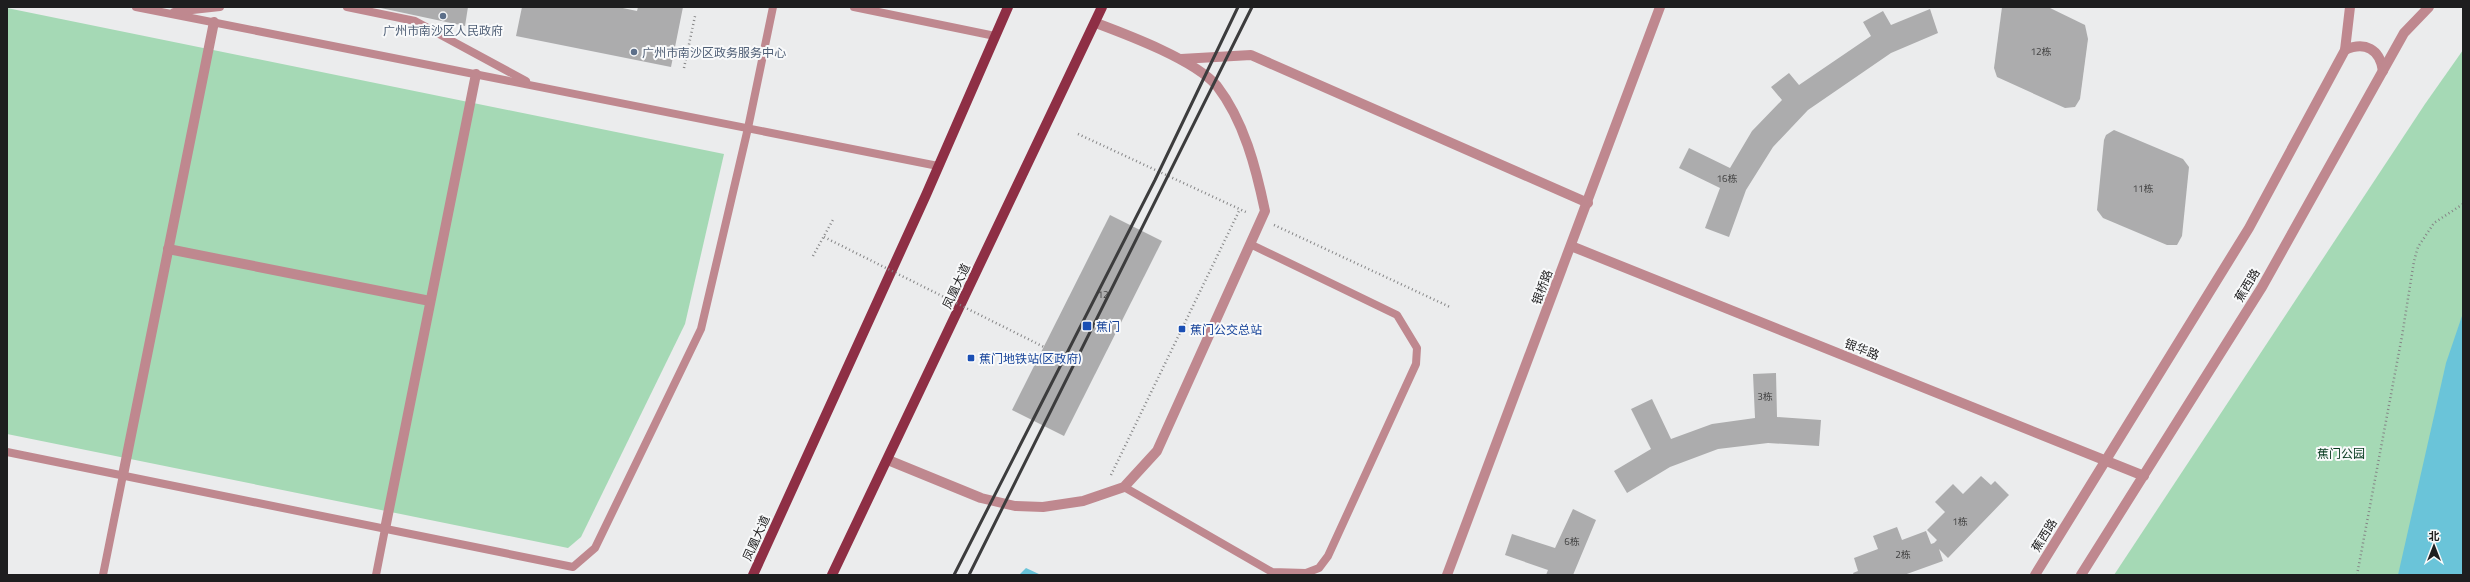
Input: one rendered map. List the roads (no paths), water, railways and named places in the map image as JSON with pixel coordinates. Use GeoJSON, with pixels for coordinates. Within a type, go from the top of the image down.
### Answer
{"type":"FeatureCollection","features":[{"type":"Feature","properties":{"kind":"main road","name":"凤凰大道"},"geometry":{"type":"LineString","coordinates":[[753,575],[938,166],[1008,7]]}},
{"type":"Feature","properties":{"kind":"main road","name":"凤凰大道"},"geometry":{"type":"LineString","coordinates":[[832,575],[1096,23],[1102,7]]}},
{"type":"Feature","properties":{"kind":"street","name":"银桥路"},"geometry":{"type":"LineString","coordinates":[[1447,575],[1572,246],[1660,7]]}},
{"type":"Feature","properties":{"kind":"street","name":"蕉西路"},"geometry":{"type":"LineString","coordinates":[[2035,575],[2249,228],[2345,50],[2350,7]]}},
{"type":"Feature","properties":{"kind":"street","name":"蕉西路"},"geometry":{"type":"LineString","coordinates":[[2081,575],[2262,287],[2404,33],[2429,7]]}},
{"type":"Feature","properties":{"kind":"street"},"geometry":{"type":"LineString","coordinates":[[123,475],[214,22]]}},
{"type":"Feature","properties":{"kind":"street"},"geometry":{"type":"LineString","coordinates":[[888,460],[981,498],[1015,506],[1043,507],[1083,501],[1124,487],[1157,451],[1265,211],[1251,158],[1235,115],[1216,85],[1181,59],[1096,23]]}},
{"type":"Feature","properties":{"kind":"street"},"geometry":{"type":"LineString","coordinates":[[2345,50],[2355,46],[2366,46],[2375,51],[2382,60],[2383,71]]}},
{"type":"Feature","properties":{"kind":"street"},"geometry":{"type":"LineString","coordinates":[[1181,59],[1251,55],[1588,203]]}},
{"type":"Feature","properties":{"kind":"street"},"geometry":{"type":"LineString","coordinates":[[385,529],[476,74]]}},
{"type":"Feature","properties":{"kind":"street","name":"银华路"},"geometry":{"type":"LineString","coordinates":[[1572,246],[2144,476]]}},
{"type":"Feature","properties":{"kind":"street"},"geometry":{"type":"LineString","coordinates":[[168,249],[430,301]]}},
{"type":"Feature","properties":{"kind":"lane"},"geometry":{"type":"LineString","coordinates":[[136,7],[938,166]]}},
{"type":"Feature","properties":{"kind":"lane"},"geometry":{"type":"LineString","coordinates":[[165,13],[220,7]]}},
{"type":"Feature","properties":{"kind":"lane"},"geometry":{"type":"LineString","coordinates":[[347,7],[416,21],[533,86]]}},
{"type":"Feature","properties":{"kind":"lane"},"geometry":{"type":"LineString","coordinates":[[7,452],[573,567],[595,548],[701,329],[748,128],[772,7]]}},
{"type":"Feature","properties":{"kind":"lane"},"geometry":{"type":"LineString","coordinates":[[854,7],[995,36]]}},
{"type":"Feature","properties":{"kind":"lane"},"geometry":{"type":"LineString","coordinates":[[1124,487],[1272,572],[1306,573],[1318,568],[1328,556],[1416,364],[1417,348],[1397,315],[1250,244]]}},
{"type":"Feature","properties":{"kind":"lane"},"geometry":{"type":"LineString","coordinates":[[103,575],[123,475]]}},
{"type":"Feature","properties":{"kind":"lane"},"geometry":{"type":"LineString","coordinates":[[376,575],[385,529]]}},
{"type":"Feature","properties":{"kind":"water"},"geometry":{"type":"Polygon","coordinates":[[[2463,313],[2463,575],[2398,575],[2446,363],[2463,313]]]}},
{"type":"Feature","properties":{"kind":"water"},"geometry":{"type":"Polygon","coordinates":[[[1026,568],[1041,575],[1019,575],[1026,568]]]}},
{"type":"Feature","properties":{"kind":"railway"},"geometry":{"type":"LineString","coordinates":[[954,575],[1155,180],[1238,7]]}},
{"type":"Feature","properties":{"kind":"railway"},"geometry":{"type":"LineString","coordinates":[[969,575],[1252,7]]}},
{"type":"Feature","properties":{"kind":"place","name":"广州市南沙区人民政府"},"geometry":{"type":"Point","coordinates":[443,16]}},
{"type":"Feature","properties":{"kind":"place","name":"广州市南沙区政务服务中心"},"geometry":{"type":"Point","coordinates":[634,52]}},
{"type":"Feature","properties":{"kind":"place","name":"蕉门"},"geometry":{"type":"Point","coordinates":[1087,326]}},
{"type":"Feature","properties":{"kind":"place","name":"蕉门公交总站"},"geometry":{"type":"Point","coordinates":[1182,329]}},
{"type":"Feature","properties":{"kind":"place","name":"蕉门地铁站(区政府)"},"geometry":{"type":"Point","coordinates":[971,358]}},
{"type":"Feature","properties":{"kind":"park label","name":"蕉门公园"},"geometry":{"type":"Point","coordinates":[2341,453]}}]}
